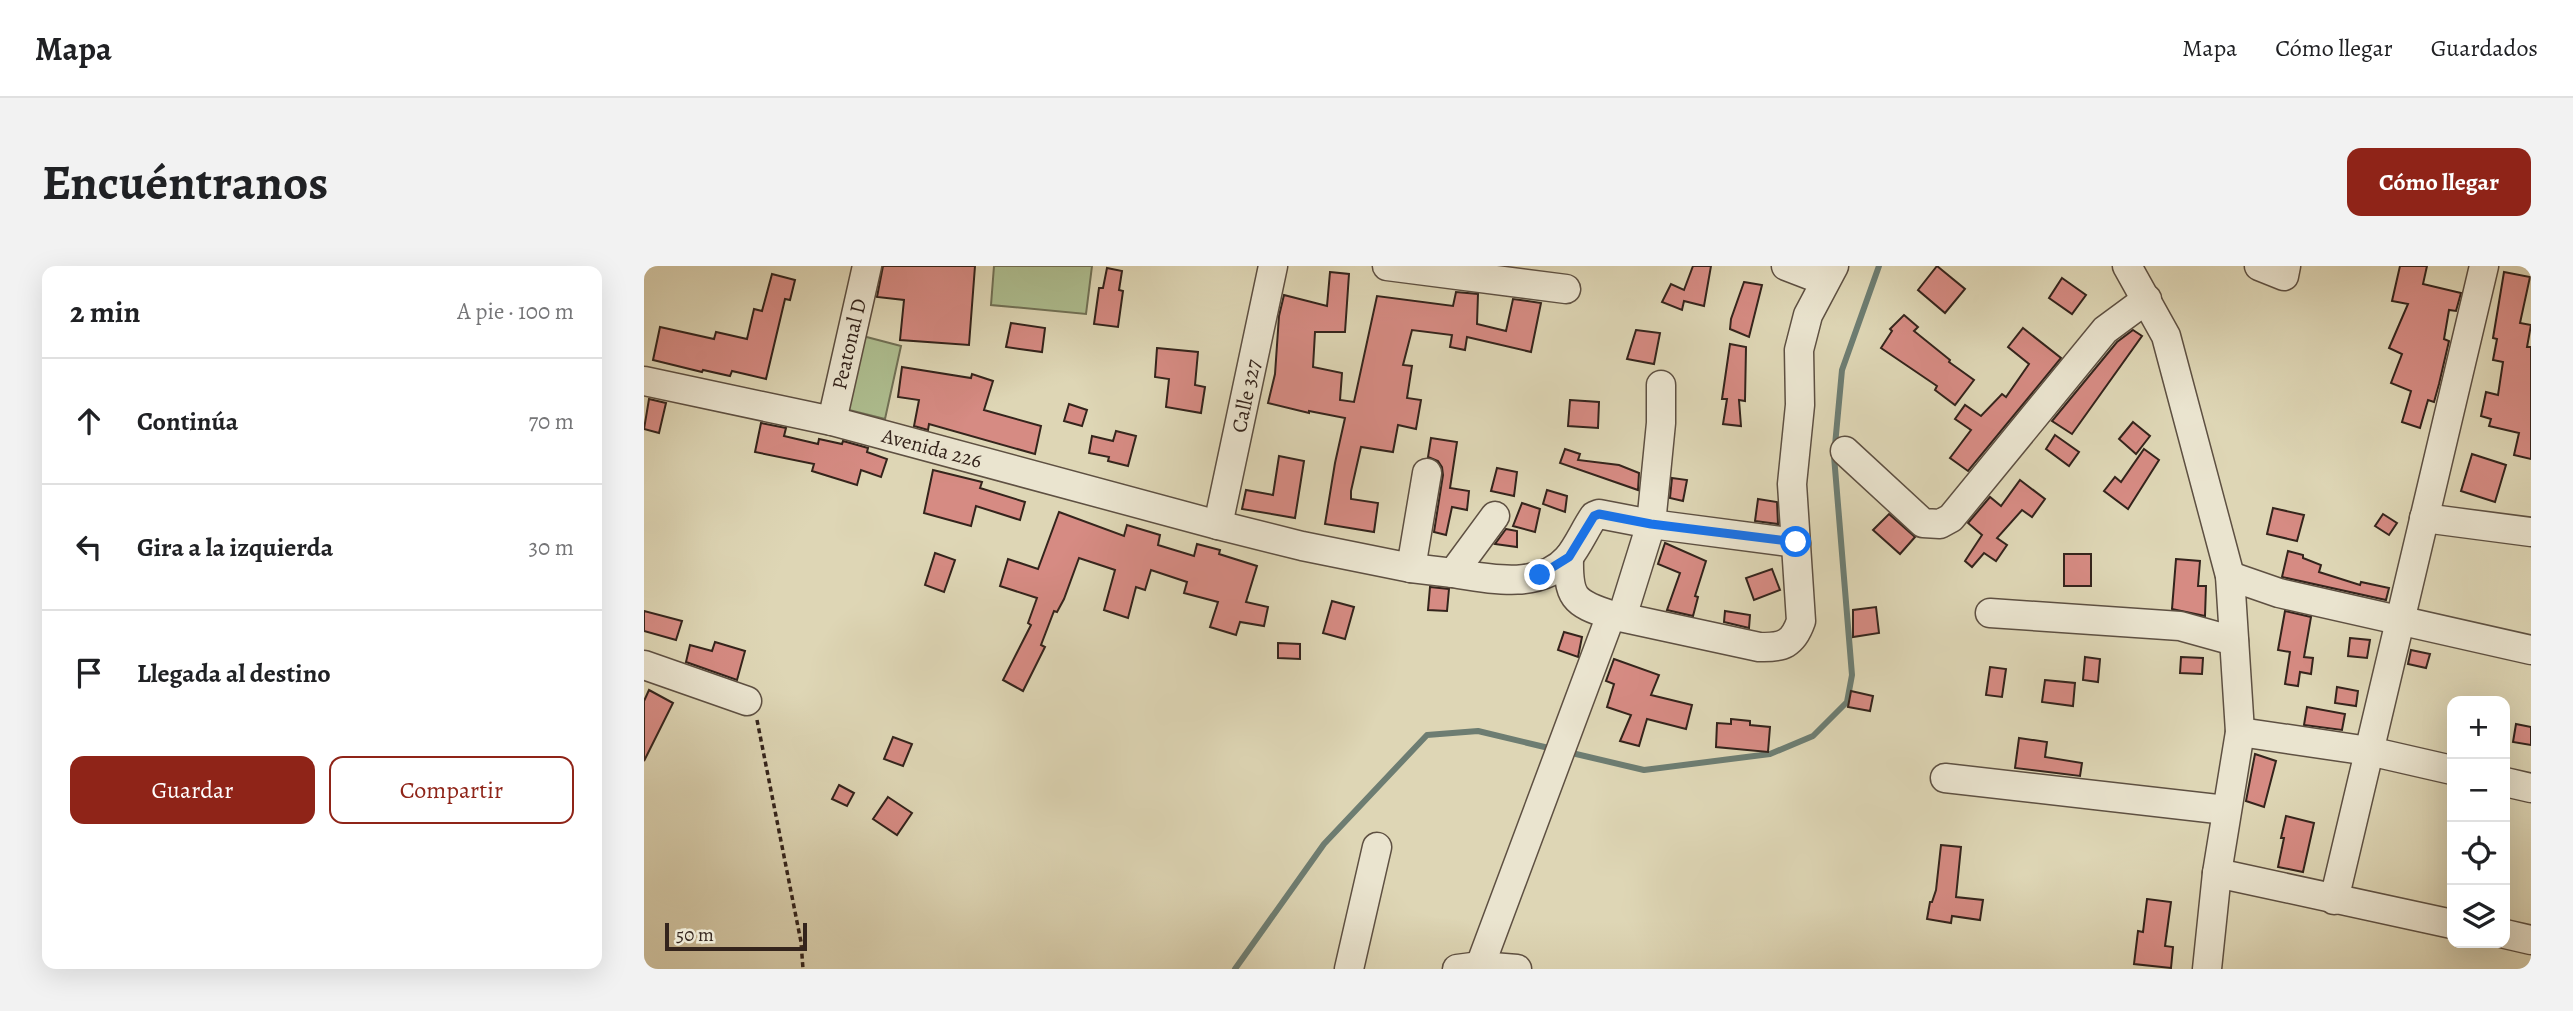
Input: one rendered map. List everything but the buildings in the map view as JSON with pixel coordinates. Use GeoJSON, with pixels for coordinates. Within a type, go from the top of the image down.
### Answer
{"type":"FeatureCollection","features":[{"type":"Feature","properties":{"kind":"street","name":"Peatonal D"},"geometry":{"type":"LineString","coordinates":[[832,421],[867,266]]}},
{"type":"Feature","properties":{"kind":"street","name":"Calle 327"},"geometry":{"type":"LineString","coordinates":[[1218,525],[1273,266]]}},
{"type":"Feature","properties":{"kind":"street"},"geometry":{"type":"LineString","coordinates":[[1387,266],[1566,289]]}},
{"type":"Feature","properties":{"kind":"street"},"geometry":{"type":"LineString","coordinates":[[1786,266],[1830,274],[1808,315],[1799,350],[1800,405],[1792,484],[1796,542],[1801,621],[1796,636],[1778,648],[1759,647],[1616,616],[1585,607],[1572,595],[1568,581],[1569,557],[1594,516],[1599,514],[1651,524],[1796,542]]}},
{"type":"Feature","properties":{"kind":"street"},"geometry":{"type":"LineString","coordinates":[[2127,266],[2166,336],[2230,576],[2240,732],[2217,873],[2207,969]]}},
{"type":"Feature","properties":{"kind":"street"},"geometry":{"type":"LineString","coordinates":[[2259,266],[2284,276],[2286,266]]}},
{"type":"Feature","properties":{"kind":"street"},"geometry":{"type":"LineString","coordinates":[[2334,900],[2484,266]]}},
{"type":"Feature","properties":{"kind":"street"},"geometry":{"type":"LineString","coordinates":[[1845,451],[1923,523],[1940,524],[1951,518],[2105,330],[2147,299]]}},
{"type":"Feature","properties":{"kind":"street","name":"Avenida 226"},"geometry":{"type":"LineString","coordinates":[[644,381],[832,421],[1218,525],[1302,546],[1411,568],[1494,579],[1519,579],[1540,575],[1569,557]]}},
{"type":"Feature","properties":{"kind":"street"},"geometry":{"type":"LineString","coordinates":[[1517,969],[1469,968],[1616,616],[1651,524],[1661,423],[1661,385]]}},
{"type":"Feature","properties":{"kind":"street"},"geometry":{"type":"LineString","coordinates":[[1411,568],[1427,473]]}},
{"type":"Feature","properties":{"kind":"street"},"geometry":{"type":"LineString","coordinates":[[1453,573],[1495,516]]}},
{"type":"Feature","properties":{"kind":"street"},"geometry":{"type":"LineString","coordinates":[[2424,518],[2531,532]]}},
{"type":"Feature","properties":{"kind":"street"},"geometry":{"type":"LineString","coordinates":[[2230,576],[2278,593],[2531,650]]}},
{"type":"Feature","properties":{"kind":"street"},"geometry":{"type":"LineString","coordinates":[[1990,613],[2180,626],[2234,641]]}},
{"type":"Feature","properties":{"kind":"street"},"geometry":{"type":"LineString","coordinates":[[644,665],[747,701]]}},
{"type":"Feature","properties":{"kind":"street"},"geometry":{"type":"LineString","coordinates":[[2240,732],[2369,751],[2447,769]]}},
{"type":"Feature","properties":{"kind":"street"},"geometry":{"type":"LineString","coordinates":[[1945,778],[2226,810]]}},
{"type":"Feature","properties":{"kind":"street"},"geometry":{"type":"LineString","coordinates":[[2510,783],[2531,788]]}},
{"type":"Feature","properties":{"kind":"street"},"geometry":{"type":"LineString","coordinates":[[1349,969],[1377,847]]}},
{"type":"Feature","properties":{"kind":"street"},"geometry":{"type":"LineString","coordinates":[[2217,873],[2447,923]]}},
{"type":"Feature","properties":{"kind":"street"},"geometry":{"type":"LineString","coordinates":[[2510,935],[2531,940]]}},
{"type":"Feature","properties":{"kind":"path"},"geometry":{"type":"LineString","coordinates":[[747,701],[753,706],[757,716],[757,731],[801,942],[803,969]]}},
{"type":"Feature","properties":{"kind":"green space"},"geometry":{"type":"Polygon","coordinates":[[[994,266],[1092,266],[1086,314],[991,305],[994,266]]]}},
{"type":"Feature","properties":{"kind":"green space"},"geometry":{"type":"Polygon","coordinates":[[[859,335],[901,346],[885,419],[841,408],[859,335]]]}},
{"type":"Feature","properties":{"kind":"waterway"},"geometry":{"type":"LineString","coordinates":[[1576,754],[1644,770],[1770,754],[1813,736],[1847,702],[1852,675],[1834,456],[1842,370],[1879,266]]}},
{"type":"Feature","properties":{"kind":"waterway"},"geometry":{"type":"LineString","coordinates":[[1235,969],[1324,844],[1427,735],[1478,731],[1553,749]]}},
{"type":"Feature","properties":{"kind":"route"},"geometry":{"type":"LineString","coordinates":[[1540,575],[1569,557],[1594,516],[1599,514],[1651,524],[1796,542]]}}]}
